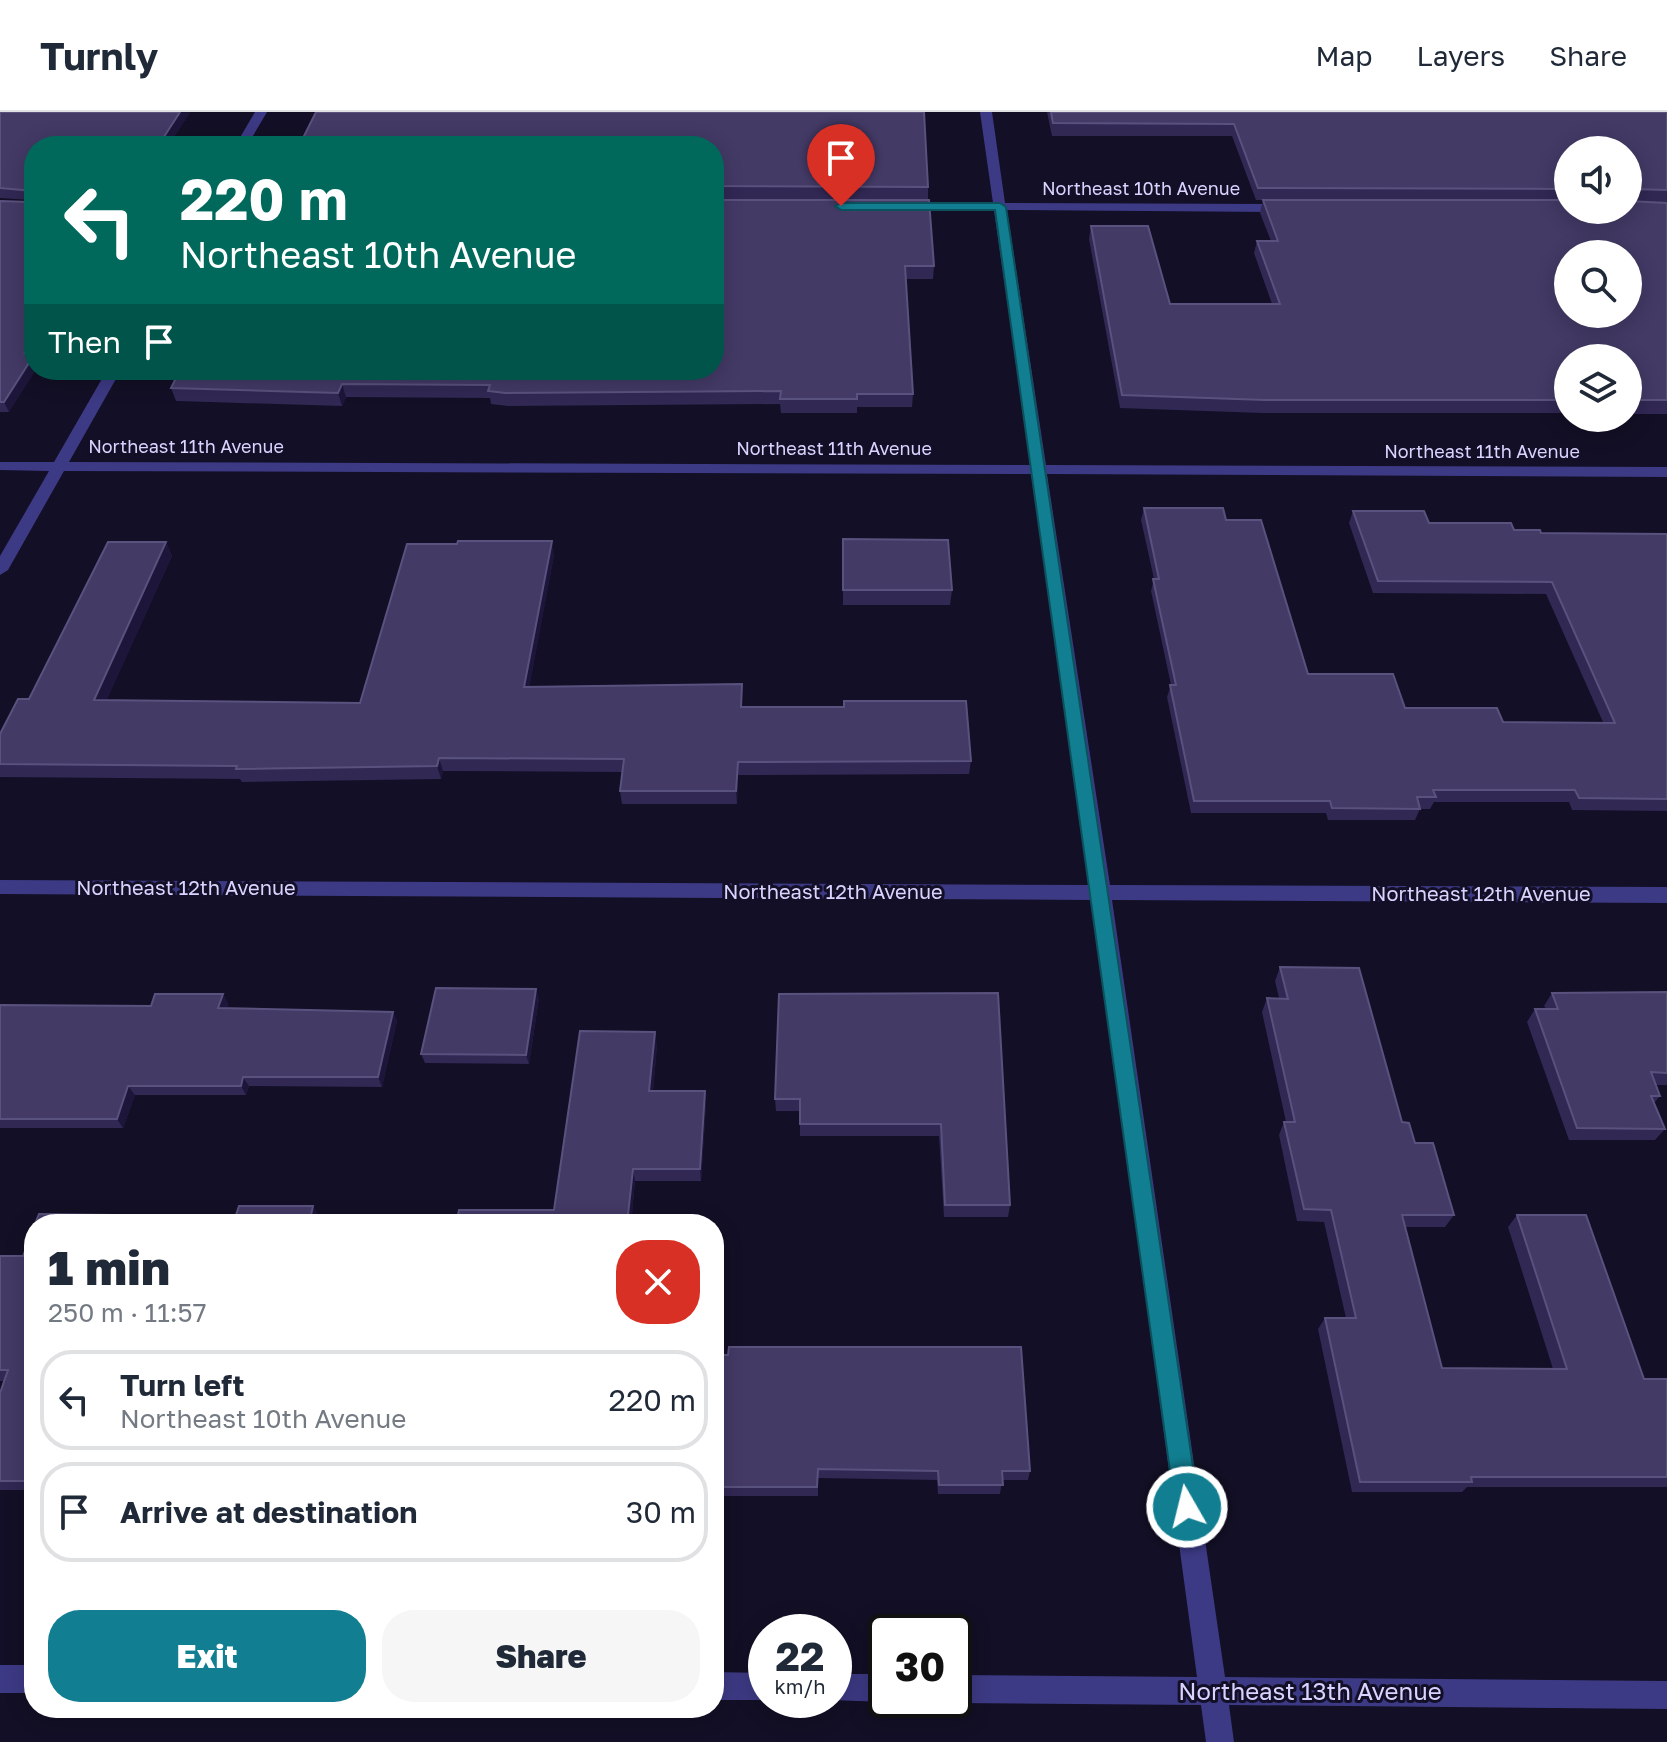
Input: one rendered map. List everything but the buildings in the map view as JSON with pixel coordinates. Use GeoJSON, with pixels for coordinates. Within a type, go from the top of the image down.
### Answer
{"type":"FeatureCollection","features":[{"type":"Feature","properties":{"kind":"street"},"geometry":{"type":"LineString","coordinates":[[247,136],[261,112]]}},
{"type":"Feature","properties":{"kind":"street"},"geometry":{"type":"LineString","coordinates":[[986,112],[1101,893],[1220,1742]]}},
{"type":"Feature","properties":{"kind":"street","name":"Northeast 10th Avenue"},"geometry":{"type":"LineString","coordinates":[[889,206],[1300,208]]}},
{"type":"Feature","properties":{"kind":"street"},"geometry":{"type":"LineString","coordinates":[[0,570],[108,380]]}},
{"type":"Feature","properties":{"kind":"street","name":"Northeast 11th Avenue"},"geometry":{"type":"LineString","coordinates":[[0,466],[1667,472]]}},
{"type":"Feature","properties":{"kind":"street","name":"Northeast 12th Avenue"},"geometry":{"type":"LineString","coordinates":[[0,887],[1667,895]]}},
{"type":"Feature","properties":{"kind":"street"},"geometry":{"type":"LineString","coordinates":[[0,1679],[24,1679]]}},
{"type":"Feature","properties":{"kind":"street"},"geometry":{"type":"LineString","coordinates":[[724,1686],[748,1687]]}},
{"type":"Feature","properties":{"kind":"street","name":"Northeast 13th Avenue"},"geometry":{"type":"LineString","coordinates":[[972,1689],[1667,1695]]}},
{"type":"Feature","properties":{"kind":"route"},"geometry":{"type":"LineString","coordinates":[[841,206],[1000,207],[1187,1507]]}}]}
